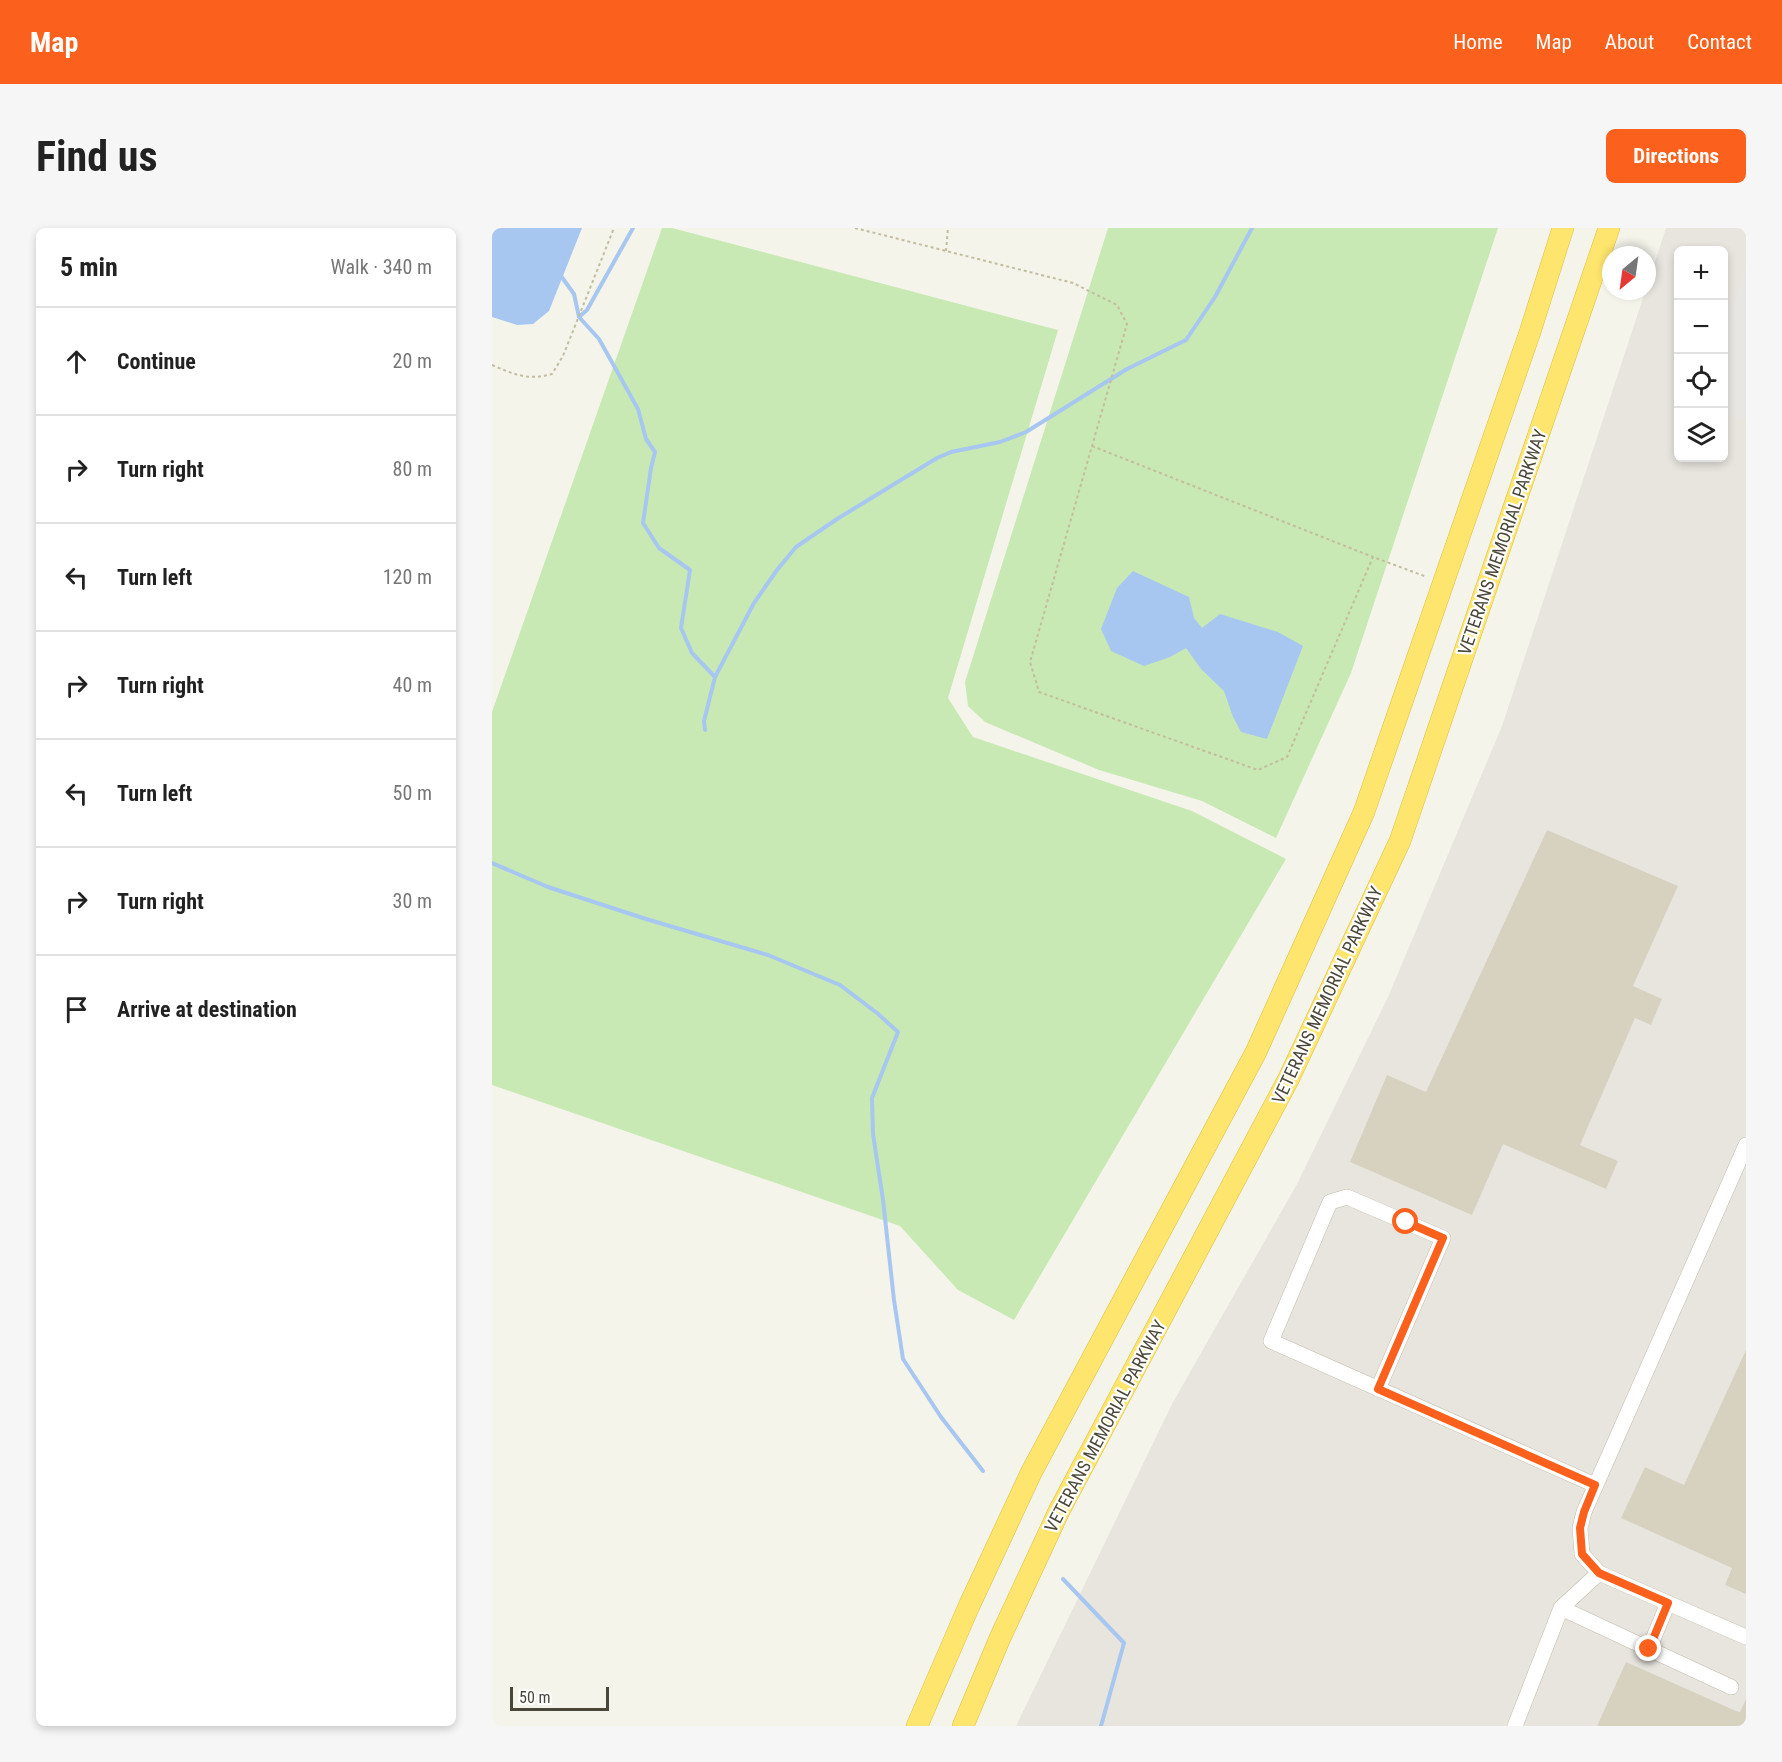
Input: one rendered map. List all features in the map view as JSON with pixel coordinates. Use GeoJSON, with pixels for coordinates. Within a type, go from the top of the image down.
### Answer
{"type":"FeatureCollection","features":[{"type":"Feature","properties":{"kind":"highway"},"geometry":{"type":"LineString","coordinates":[[917,1726],[969,1606],[1031,1473],[1256,1052],[1364,812],[1563,228]]}},
{"type":"Feature","properties":{"kind":"highway","name":"VETERANS MEMORIAL PARKWAY"},"geometry":{"type":"LineString","coordinates":[[963,1726],[1000,1638],[1059,1511],[1289,1078],[1400,841],[1610,228]]}},
{"type":"Feature","properties":{"kind":"street"},"geometry":{"type":"LineString","coordinates":[[1746,1145],[1595,1485],[1580,1528],[1582,1554],[1599,1573],[1746,1637]]}},
{"type":"Feature","properties":{"kind":"street"},"geometry":{"type":"LineString","coordinates":[[1378,1389],[1443,1238],[1347,1197],[1330,1202],[1271,1341],[1378,1389],[1595,1485]]}},
{"type":"Feature","properties":{"kind":"street"},"geometry":{"type":"LineString","coordinates":[[1515,1726],[1561,1608],[1599,1573]]}},
{"type":"Feature","properties":{"kind":"street"},"geometry":{"type":"LineString","coordinates":[[1649,1649],[1668,1603]]}},
{"type":"Feature","properties":{"kind":"street"},"geometry":{"type":"LineString","coordinates":[[1561,1608],[1731,1687]]}},
{"type":"Feature","properties":{"kind":"path"},"geometry":{"type":"LineString","coordinates":[[492,365],[515,374],[537,378],[552,374],[563,356],[614,228]]}},
{"type":"Feature","properties":{"kind":"path"},"geometry":{"type":"LineString","coordinates":[[855,228],[1073,283],[1117,305],[1127,324],[1030,662],[1039,692],[1257,770],[1287,757],[1372,557]]}},
{"type":"Feature","properties":{"kind":"path"},"geometry":{"type":"LineString","coordinates":[[946,251],[948,228]]}},
{"type":"Feature","properties":{"kind":"path"},"geometry":{"type":"LineString","coordinates":[[1092,446],[1443,583]]}},
{"type":"Feature","properties":{"kind":"shaded area"},"geometry":{"type":"Polygon","coordinates":[[[1666,228],[1746,228],[1746,1726],[1016,1726],[1172,1404],[1297,1184],[1388,997],[1502,726],[1642,300],[1656,300],[1656,258],[1666,228]]]}},
{"type":"Feature","properties":{"kind":"shaded area"},"geometry":{"type":"Polygon","coordinates":[[[1746,267],[1746,421],[1728,415],[1728,319],[1746,267]]]}},
{"type":"Feature","properties":{"kind":"green space"},"geometry":{"type":"Polygon","coordinates":[[[662,228],[672,228],[1058,330],[948,698],[973,737],[1192,811],[1286,859],[1014,1320],[958,1290],[900,1226],[492,1085],[492,712],[662,228]]]}},
{"type":"Feature","properties":{"kind":"green space"},"geometry":{"type":"Polygon","coordinates":[[[1108,228],[1498,228],[1351,673],[1276,838],[1202,801],[1099,770],[985,722],[968,706],[965,682],[1108,228]]]}},
{"type":"Feature","properties":{"kind":"water"},"geometry":{"type":"Polygon","coordinates":[[[492,228],[582,228],[549,311],[533,324],[517,325],[492,317],[492,228]]]}},
{"type":"Feature","properties":{"kind":"water"},"geometry":{"type":"Polygon","coordinates":[[[1133,571],[1189,597],[1194,618],[1202,628],[1220,614],[1278,632],[1303,646],[1267,739],[1241,732],[1224,691],[1201,669],[1186,648],[1170,657],[1144,666],[1111,651],[1101,629],[1117,588],[1133,571]]]}},
{"type":"Feature","properties":{"kind":"building"},"geometry":{"type":"Polygon","coordinates":[[[1547,830],[1678,886],[1633,986],[1662,999],[1651,1025],[1635,1018],[1580,1145],[1618,1161],[1606,1189],[1503,1144],[1472,1215],[1350,1162],[1387,1075],[1426,1092],[1547,830]]]}},
{"type":"Feature","properties":{"kind":"building"},"geometry":{"type":"Polygon","coordinates":[[[1746,1350],[1746,1594],[1725,1585],[1732,1568],[1621,1518],[1645,1467],[1684,1485],[1746,1350]]]}},
{"type":"Feature","properties":{"kind":"building"},"geometry":{"type":"Polygon","coordinates":[[[1626,1662],[1736,1711],[1740,1712],[1746,1699],[1746,1726],[1597,1726],[1626,1662]]]}},
{"type":"Feature","properties":{"kind":"waterway"},"geometry":{"type":"LineString","coordinates":[[579,317],[587,310],[633,228]]}},
{"type":"Feature","properties":{"kind":"waterway"},"geometry":{"type":"LineString","coordinates":[[705,730],[704,721],[715,677],[754,603],[796,547],[937,458],[951,452],[1000,442],[1026,432],[1127,369],[1186,340],[1215,297],[1252,228]]}},
{"type":"Feature","properties":{"kind":"waterway"},"geometry":{"type":"LineString","coordinates":[[561,276],[574,294],[579,317],[599,339],[638,409],[646,439],[655,452],[643,523],[659,548],[690,570],[681,628],[692,653],[715,677]]}},
{"type":"Feature","properties":{"kind":"waterway"},"geometry":{"type":"LineString","coordinates":[[492,863],[548,887],[768,955],[840,985],[898,1032],[872,1098],[873,1134],[903,1359],[941,1417],[983,1471]]}},
{"type":"Feature","properties":{"kind":"waterway"},"geometry":{"type":"LineString","coordinates":[[1063,1579],[1124,1643],[1101,1726]]}},
{"type":"Feature","properties":{"kind":"route"},"geometry":{"type":"LineString","coordinates":[[1406,1222],[1443,1238],[1378,1389],[1595,1485],[1580,1528],[1582,1554],[1599,1573],[1668,1603],[1649,1649]]}}]}
